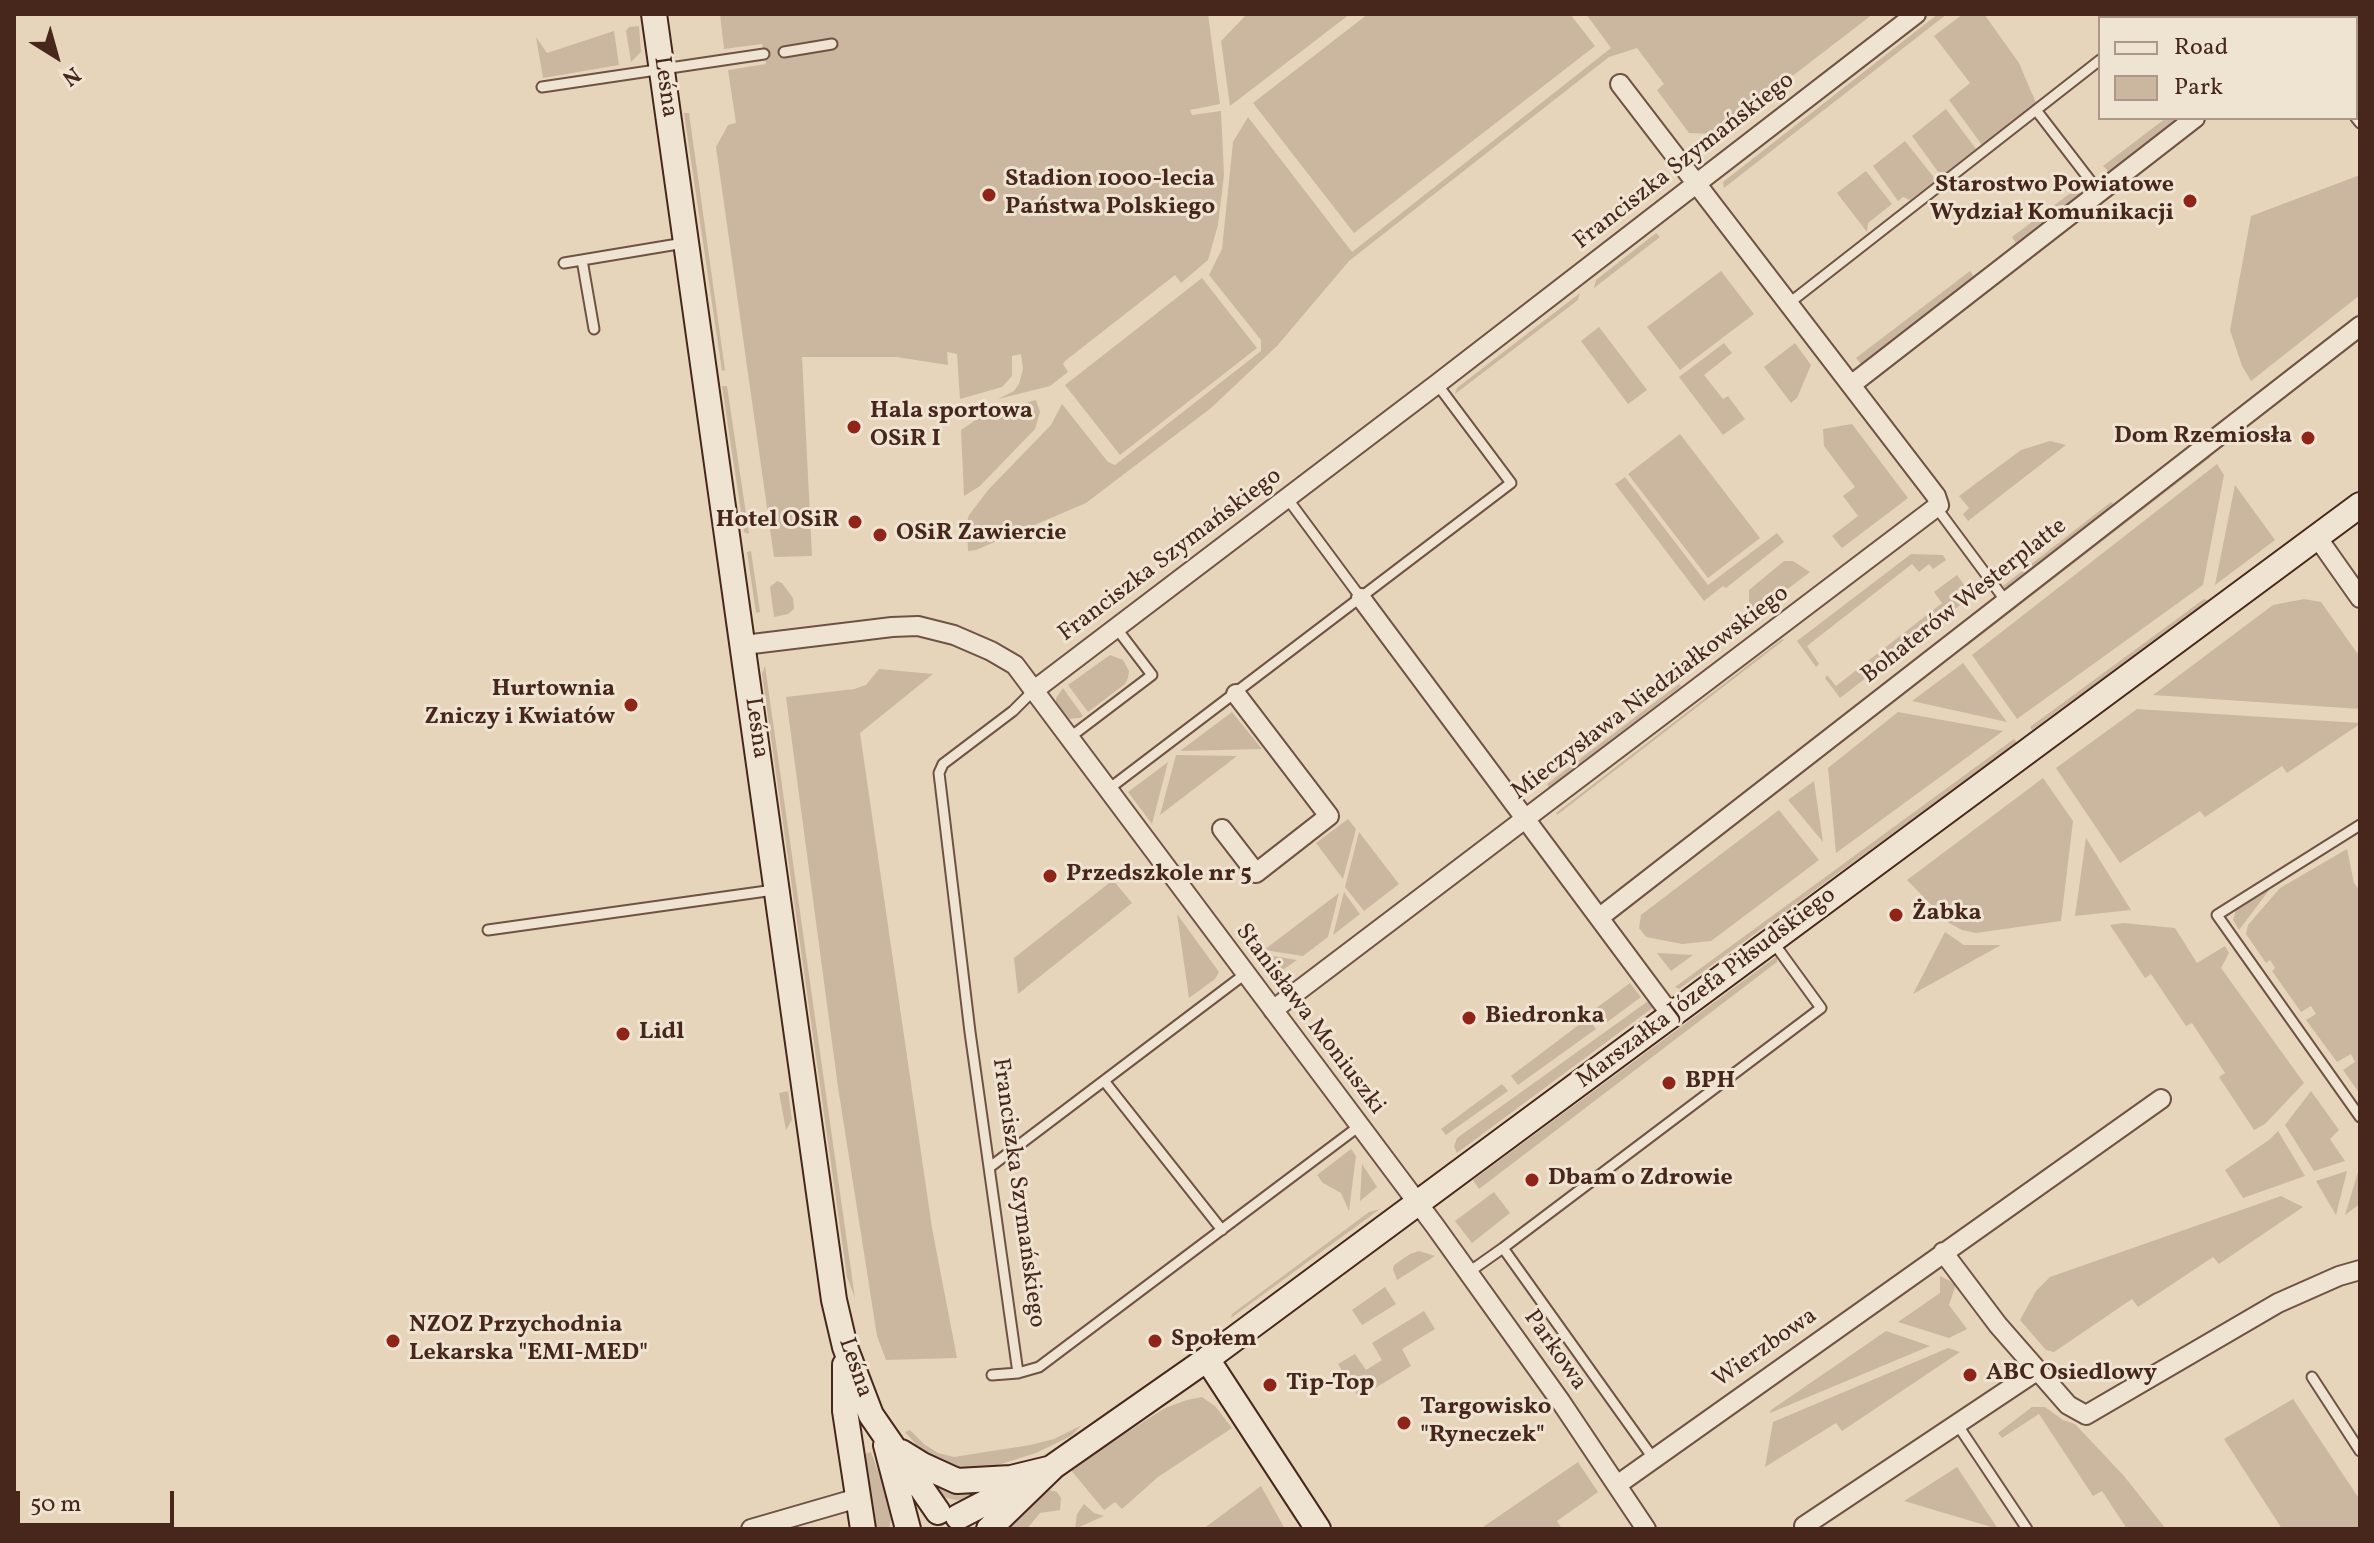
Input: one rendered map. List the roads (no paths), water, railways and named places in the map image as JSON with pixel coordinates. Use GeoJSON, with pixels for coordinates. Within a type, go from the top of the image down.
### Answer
{"type":"FeatureCollection","features":[{"type":"Feature","properties":{"kind":"street","name":"Leśna"},"geometry":{"type":"LineString","coordinates":[[654,14],[834,1300],[845,1347],[862,1394],[888,1441],[955,1519]]}},
{"type":"Feature","properties":{"kind":"street","name":"Franciszka Szymańskiego"},"geometry":{"type":"LineString","coordinates":[[1033,691],[1916,14]]}},
{"type":"Feature","properties":{"kind":"street"},"geometry":{"type":"LineString","coordinates":[[1620,84],[1936,496],[1940,502],[1936,507]]}},
{"type":"Feature","properties":{"kind":"street"},"geometry":{"type":"LineString","coordinates":[[1851,385],[2192,120]]}},
{"type":"Feature","properties":{"kind":"street","name":"Bohaterów Westerplatte"},"geometry":{"type":"LineString","coordinates":[[1600,917],[2360,326]]}},
{"type":"Feature","properties":{"kind":"street","name":"Marszałka Józefa Piłsudskiego"},"geometry":{"type":"LineString","coordinates":[[908,1529],[926,1514],[955,1519],[1050,1469],[1207,1359],[2360,505]]}},
{"type":"Feature","properties":{"kind":"street","name":"Mieczysława Niedziałkowskiego"},"geometry":{"type":"LineString","coordinates":[[1273,1010],[1936,507]]}},
{"type":"Feature","properties":{"kind":"street"},"geometry":{"type":"LineString","coordinates":[[2317,537],[2360,598]]}},
{"type":"Feature","properties":{"kind":"street"},"geometry":{"type":"LineString","coordinates":[[1361,598],[1672,1016]]}},
{"type":"Feature","properties":{"kind":"street","name":"Stanisława Moniuszki"},"geometry":{"type":"LineString","coordinates":[[744,645],[918,626],[954,635],[1015,665],[1106,791],[1418,1203]]}},
{"type":"Feature","properties":{"kind":"street"},"geometry":{"type":"LineString","coordinates":[[1222,829],[1256,873],[1329,816],[1236,694]]}},
{"type":"Feature","properties":{"kind":"street","name":"Wierzbowa"},"geometry":{"type":"LineString","coordinates":[[1617,1485],[2161,1099]]}},
{"type":"Feature","properties":{"kind":"street","name":"Parkowa"},"geometry":{"type":"LineString","coordinates":[[1418,1203],[1646,1529]]}},
{"type":"Feature","properties":{"kind":"street"},"geometry":{"type":"LineString","coordinates":[[1943,1252],[1998,1325],[2068,1405],[2086,1415],[2278,1303],[2360,1270]]}},
{"type":"Feature","properties":{"kind":"street"},"geometry":{"type":"LineString","coordinates":[[845,1347],[845,1411],[863,1529]]}},
{"type":"Feature","properties":{"kind":"street"},"geometry":{"type":"LineString","coordinates":[[1207,1359],[1318,1529]]}},
{"type":"Feature","properties":{"kind":"street"},"geometry":{"type":"LineString","coordinates":[[1806,1529],[1804,1526],[2038,1370]]}},
{"type":"Feature","properties":{"kind":"street","name":"Leśna"},"geometry":{"type":"LineString","coordinates":[[888,1441],[908,1529]]}},
{"type":"Feature","properties":{"kind":"street"},"geometry":{"type":"LineString","coordinates":[[888,1441],[922,1465],[957,1481],[1011,1478],[1050,1469]]}},
{"type":"Feature","properties":{"kind":"street","name":"Marszałka Józefa Piłsudskiego"},"geometry":{"type":"LineString","coordinates":[[989,1529],[1050,1469]]}},
{"type":"Feature","properties":{"kind":"street"},"geometry":{"type":"LineString","coordinates":[[759,1528],[858,1498]]}},
{"type":"Feature","properties":{"kind":"lane"},"geometry":{"type":"LineString","coordinates":[[784,52],[832,44]]}},
{"type":"Feature","properties":{"kind":"lane"},"geometry":{"type":"LineString","coordinates":[[542,87],[764,54]]}},
{"type":"Feature","properties":{"kind":"lane"},"geometry":{"type":"LineString","coordinates":[[1788,304],[2098,62]]}},
{"type":"Feature","properties":{"kind":"lane"},"geometry":{"type":"LineString","coordinates":[[2036,110],[2099,192]]}},
{"type":"Feature","properties":{"kind":"lane"},"geometry":{"type":"LineString","coordinates":[[564,263],[687,242]]}},
{"type":"Feature","properties":{"kind":"lane"},"geometry":{"type":"LineString","coordinates":[[582,260],[594,329]]}},
{"type":"Feature","properties":{"kind":"lane"},"geometry":{"type":"LineString","coordinates":[[1106,791],[1511,483],[1437,384]]}},
{"type":"Feature","properties":{"kind":"lane"},"geometry":{"type":"LineString","coordinates":[[1287,498],[1361,598]]}},
{"type":"Feature","properties":{"kind":"lane"},"geometry":{"type":"LineString","coordinates":[[1936,507],[2005,600]]}},
{"type":"Feature","properties":{"kind":"lane"},"geometry":{"type":"LineString","coordinates":[[1069,738],[1152,675],[1117,629]]}},
{"type":"Feature","properties":{"kind":"lane","name":"Franciszka Szymańskiego"},"geometry":{"type":"LineString","coordinates":[[1018,1373],[970,1032],[939,773],[943,764],[1013,711],[1033,691]]}},
{"type":"Feature","properties":{"kind":"lane"},"geometry":{"type":"LineString","coordinates":[[2360,825],[2217,915],[2360,1117]]}},
{"type":"Feature","properties":{"kind":"lane"},"geometry":{"type":"LineString","coordinates":[[488,930],[778,889]]}},
{"type":"Feature","properties":{"kind":"lane"},"geometry":{"type":"LineString","coordinates":[[1469,1272],[1821,1008],[1772,941]]}},
{"type":"Feature","properties":{"kind":"lane"},"geometry":{"type":"LineString","coordinates":[[990,1167],[1245,974]]}},
{"type":"Feature","properties":{"kind":"lane"},"geometry":{"type":"LineString","coordinates":[[1105,1082],[1222,1230]]}},
{"type":"Feature","properties":{"kind":"lane"},"geometry":{"type":"LineString","coordinates":[[992,1375],[1039,1367],[1358,1127]]}},
{"type":"Feature","properties":{"kind":"lane"},"geometry":{"type":"LineString","coordinates":[[1503,1248],[1653,1458]]}},
{"type":"Feature","properties":{"kind":"lane"},"geometry":{"type":"LineString","coordinates":[[2312,1377],[2360,1451]]}},
{"type":"Feature","properties":{"kind":"lane"},"geometry":{"type":"LineString","coordinates":[[1957,1424],[2027,1529]]}},
{"type":"Feature","properties":{"kind":"place","name":"Stadion 1000-lecia Państwa Polskiego"},"geometry":{"type":"Point","coordinates":[989,195]}},
{"type":"Feature","properties":{"kind":"place","name":"Starostwo Powiatowe Wydział Komunikacji"},"geometry":{"type":"Point","coordinates":[2190,201]}},
{"type":"Feature","properties":{"kind":"place","name":"Hala sportowa OSiR I"},"geometry":{"type":"Point","coordinates":[854,427]}},
{"type":"Feature","properties":{"kind":"place","name":"Dom Rzemiosła"},"geometry":{"type":"Point","coordinates":[2308,438]}},
{"type":"Feature","properties":{"kind":"place","name":"Hotel OSiR"},"geometry":{"type":"Point","coordinates":[855,522]}},
{"type":"Feature","properties":{"kind":"place","name":"OSiR Zawiercie"},"geometry":{"type":"Point","coordinates":[880,535]}},
{"type":"Feature","properties":{"kind":"place","name":"Hurtownia Zniczy i Kwiatów"},"geometry":{"type":"Point","coordinates":[631,705]}},
{"type":"Feature","properties":{"kind":"place","name":"Przedszkole nr 5"},"geometry":{"type":"Point","coordinates":[1050,876]}},
{"type":"Feature","properties":{"kind":"place","name":"Żabka"},"geometry":{"type":"Point","coordinates":[1896,915]}},
{"type":"Feature","properties":{"kind":"place","name":"Biedronka"},"geometry":{"type":"Point","coordinates":[1469,1018]}},
{"type":"Feature","properties":{"kind":"place","name":"Lidl"},"geometry":{"type":"Point","coordinates":[623,1034]}},
{"type":"Feature","properties":{"kind":"place","name":"BPH"},"geometry":{"type":"Point","coordinates":[1669,1083]}},
{"type":"Feature","properties":{"kind":"place","name":"Dbam o Zdrowie"},"geometry":{"type":"Point","coordinates":[1532,1180]}},
{"type":"Feature","properties":{"kind":"place","name":"NZOZ Przychodnia Lekarska \"EMI-MED\""},"geometry":{"type":"Point","coordinates":[393,1341]}},
{"type":"Feature","properties":{"kind":"place","name":"Społem"},"geometry":{"type":"Point","coordinates":[1155,1341]}},
{"type":"Feature","properties":{"kind":"place","name":"ABC Osiedlowy"},"geometry":{"type":"Point","coordinates":[1970,1375]}},
{"type":"Feature","properties":{"kind":"place","name":"Tip-Top"},"geometry":{"type":"Point","coordinates":[1270,1385]}},
{"type":"Feature","properties":{"kind":"place","name":"Targowisko \"Ryneczek\""},"geometry":{"type":"Point","coordinates":[1404,1423]}}]}
